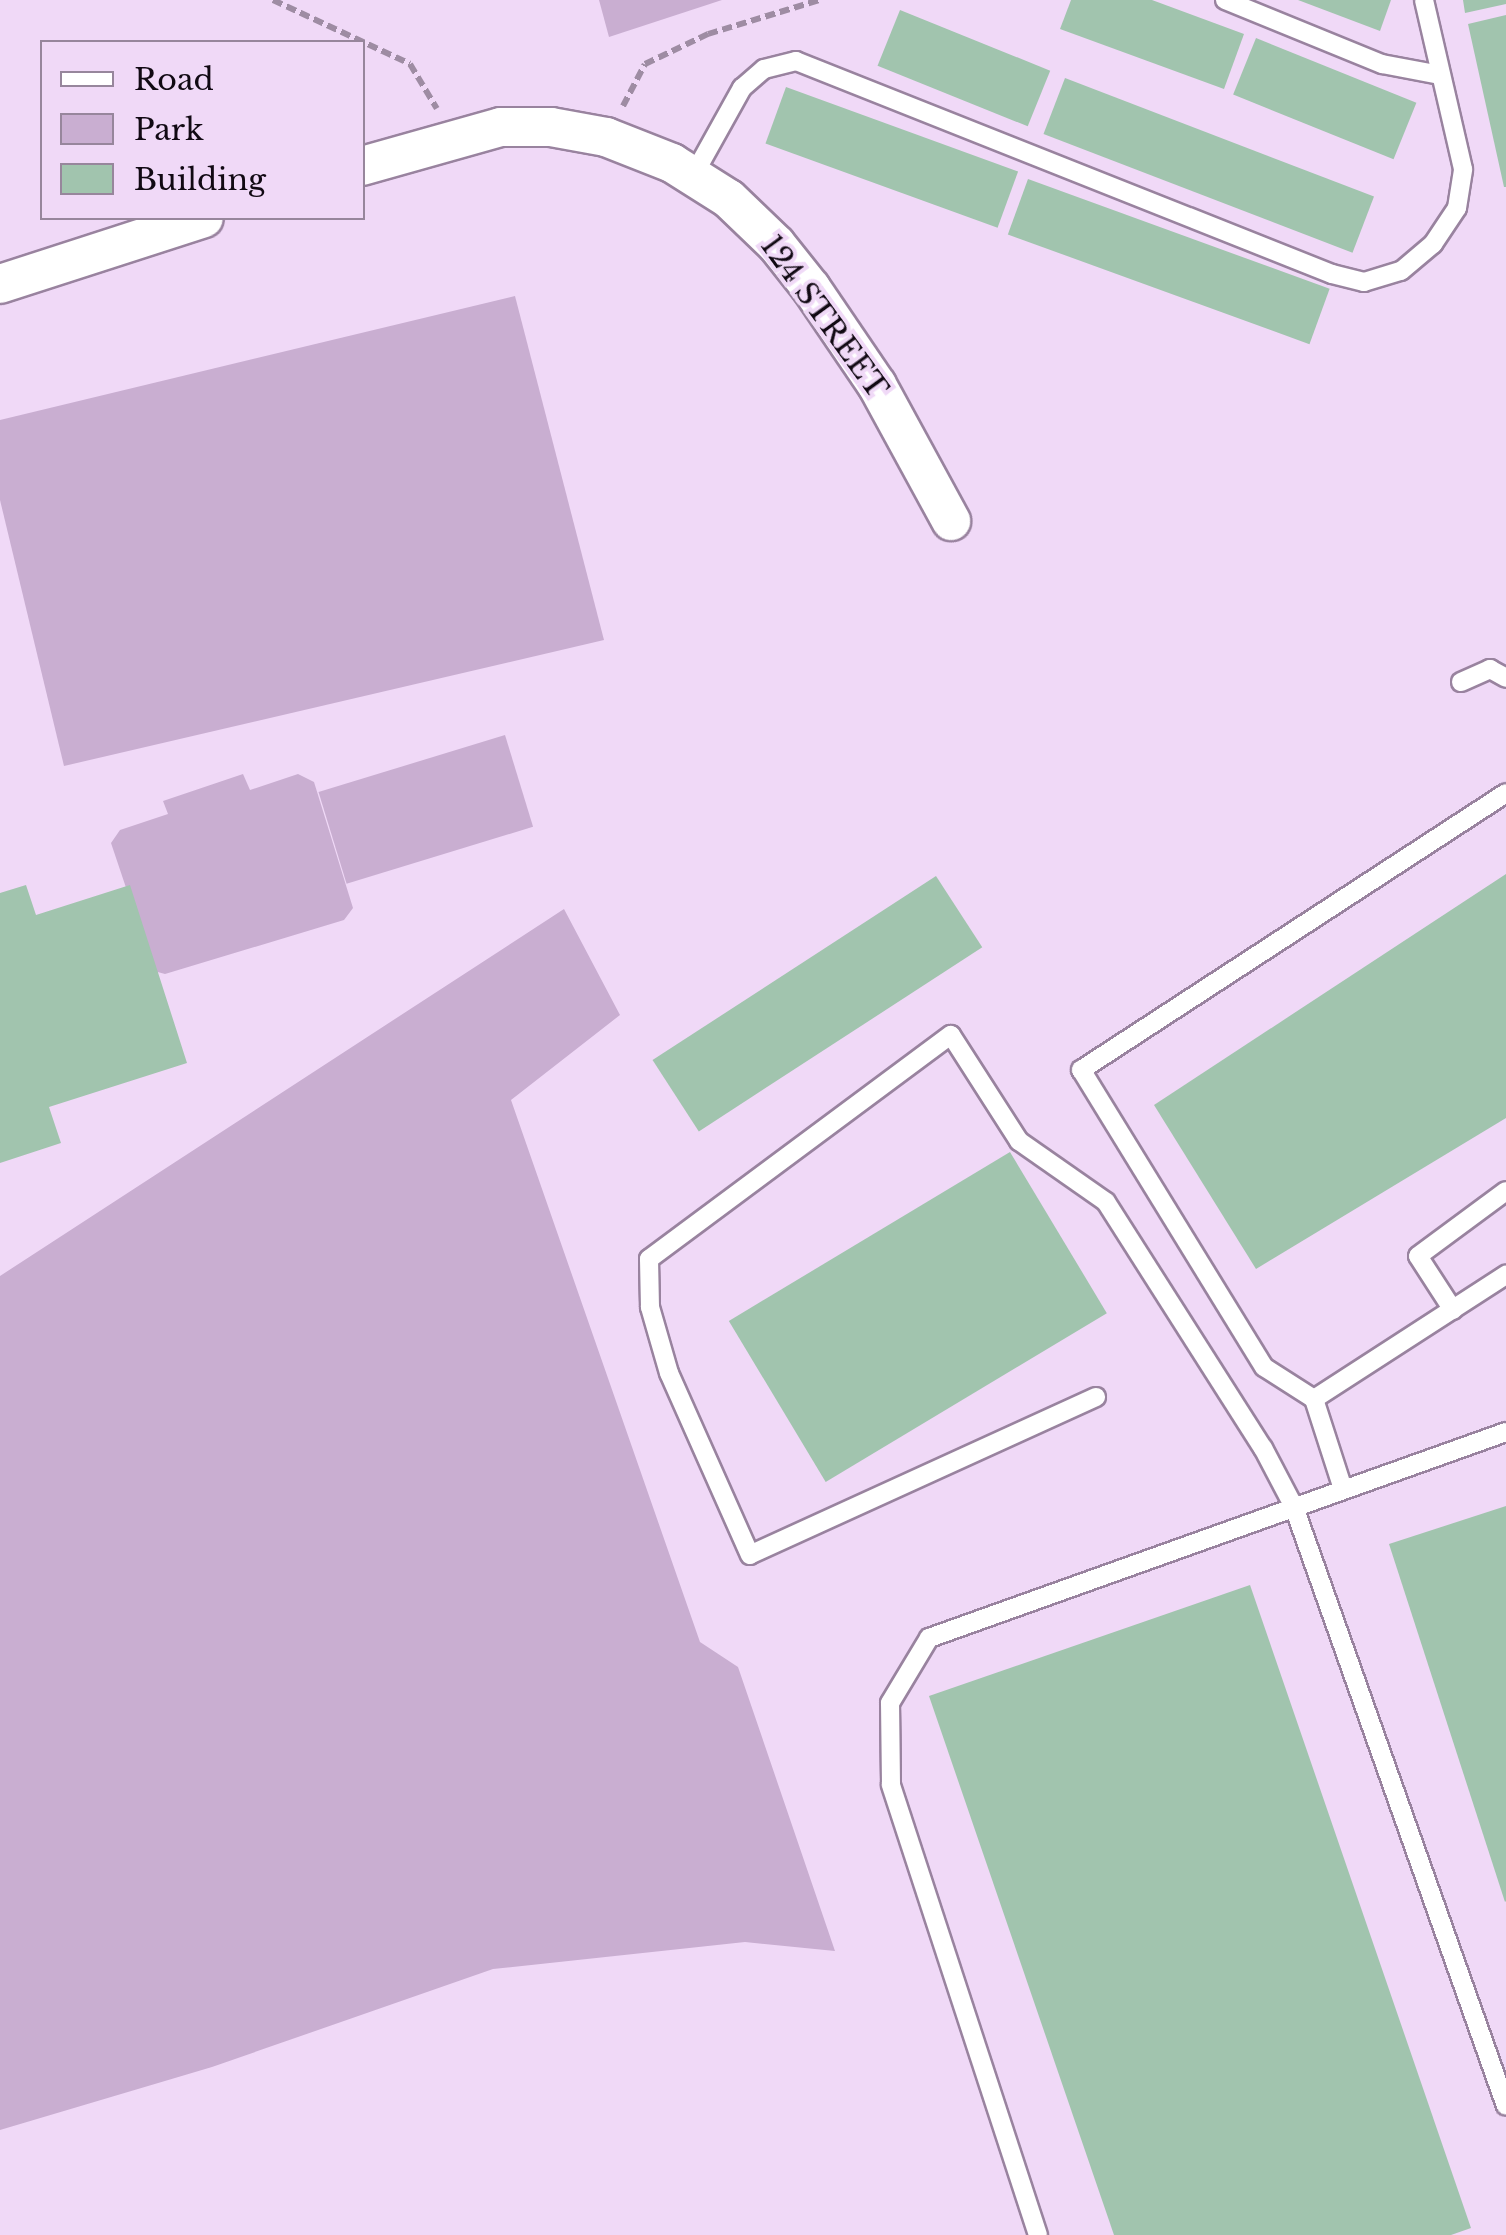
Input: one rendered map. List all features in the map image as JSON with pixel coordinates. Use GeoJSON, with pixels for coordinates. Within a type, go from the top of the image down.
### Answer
{"type":"FeatureCollection","features":[{"type":"Feature","properties":{"kind":"street","name":"124 STREET"},"geometry":{"type":"LineString","coordinates":[[365,165],[453,137],[501,127],[551,127],[606,137],[693,176],[730,199],[776,244],[811,288],[878,385],[951,521]]}},
{"type":"Feature","properties":{"kind":"street"},"geometry":{"type":"LineString","coordinates":[[0,284],[198,220]]}},
{"type":"Feature","properties":{"kind":"lane"},"geometry":{"type":"LineString","coordinates":[[1224,0],[1382,64],[1440,75]]}},
{"type":"Feature","properties":{"kind":"lane"},"geometry":{"type":"LineString","coordinates":[[693,176],[742,88],[764,69],[796,61],[1332,274],[1364,282],[1401,271],[1433,244],[1457,208],[1462,169],[1424,0]]}},
{"type":"Feature","properties":{"kind":"lane"},"geometry":{"type":"LineString","coordinates":[[1461,682],[1490,668],[1506,678]]}},
{"type":"Feature","properties":{"kind":"lane"},"geometry":{"type":"LineString","coordinates":[[1342,1490],[1314,1399],[1264,1368],[1081,1070],[1506,793]]}},
{"type":"Feature","properties":{"kind":"lane"},"geometry":{"type":"LineString","coordinates":[[1096,1397],[750,1555],[669,1373],[650,1307],[649,1259],[951,1035],[1019,1141],[1106,1202],[1262,1448],[1294,1507],[1506,2106]]}},
{"type":"Feature","properties":{"kind":"lane"},"geometry":{"type":"LineString","coordinates":[[1452,1310],[1418,1256],[1506,1191]]}},
{"type":"Feature","properties":{"kind":"lane"},"geometry":{"type":"LineString","coordinates":[[1314,1399],[1506,1275]]}},
{"type":"Feature","properties":{"kind":"lane"},"geometry":{"type":"LineString","coordinates":[[1038,2235],[891,1784],[890,1702],[929,1638],[1506,1432]]}},
{"type":"Feature","properties":{"kind":"path"},"geometry":{"type":"LineString","coordinates":[[273,0],[359,40]]}},
{"type":"Feature","properties":{"kind":"path"},"geometry":{"type":"LineString","coordinates":[[629,96],[645,64],[708,34],[819,0]]}},
{"type":"Feature","properties":{"kind":"path"},"geometry":{"type":"LineString","coordinates":[[365,43],[410,64],[453,137]]}},
{"type":"Feature","properties":{"kind":"green space"},"geometry":{"type":"Polygon","coordinates":[[[599,0],[722,0],[609,37],[599,0]]]}},
{"type":"Feature","properties":{"kind":"green space"},"geometry":{"type":"Polygon","coordinates":[[[515,296],[604,640],[64,766],[0,500],[0,420],[515,296]]]}},
{"type":"Feature","properties":{"kind":"green space"},"geometry":{"type":"Polygon","coordinates":[[[505,735],[533,827],[347,884],[319,792],[505,735]]]}},
{"type":"Feature","properties":{"kind":"green space"},"geometry":{"type":"Polygon","coordinates":[[[243,774],[250,790],[298,774],[314,782],[353,908],[344,920],[165,974],[154,971],[111,843],[120,830],[168,814],[163,801],[243,774]]]}},
{"type":"Feature","properties":{"kind":"green space"},"geometry":{"type":"Polygon","coordinates":[[[564,909],[620,1015],[511,1100],[700,1642],[738,1667],[835,1951],[745,1942],[493,1969],[212,2067],[0,2130],[0,1276],[564,909]]]}},
{"type":"Feature","properties":{"kind":"building"},"geometry":{"type":"Polygon","coordinates":[[[1071,0],[1152,0],[1244,34],[1224,89],[1060,29],[1071,0]]]}},
{"type":"Feature","properties":{"kind":"building"},"geometry":{"type":"Polygon","coordinates":[[[1298,0],[1391,0],[1380,31],[1298,0]]]}},
{"type":"Feature","properties":{"kind":"building"},"geometry":{"type":"Polygon","coordinates":[[[1463,0],[1506,0],[1506,4],[1465,13],[1463,0]]]}},
{"type":"Feature","properties":{"kind":"building"},"geometry":{"type":"Polygon","coordinates":[[[900,10],[1050,71],[1028,126],[878,66],[900,10]]]}},
{"type":"Feature","properties":{"kind":"building"},"geometry":{"type":"Polygon","coordinates":[[[1506,15],[1506,187],[1504,187],[1468,24],[1506,15]]]}},
{"type":"Feature","properties":{"kind":"building"},"geometry":{"type":"Polygon","coordinates":[[[1256,38],[1416,103],[1394,159],[1233,95],[1256,38]]]}},
{"type":"Feature","properties":{"kind":"building"},"geometry":{"type":"Polygon","coordinates":[[[1065,78],[1374,197],[1353,253],[1043,134],[1065,78]]]}},
{"type":"Feature","properties":{"kind":"building"},"geometry":{"type":"Polygon","coordinates":[[[786,87],[1018,171],[998,228],[765,143],[786,87]]]}},
{"type":"Feature","properties":{"kind":"building"},"geometry":{"type":"Polygon","coordinates":[[[1028,179],[1330,289],[1309,344],[1008,234],[1028,179]]]}},
{"type":"Feature","properties":{"kind":"building"},"geometry":{"type":"Polygon","coordinates":[[[1506,874],[1506,1118],[1256,1269],[1154,1105],[1506,874]]]}},
{"type":"Feature","properties":{"kind":"building"},"geometry":{"type":"Polygon","coordinates":[[[936,876],[982,947],[699,1131],[653,1060],[936,876]]]}},
{"type":"Feature","properties":{"kind":"building"},"geometry":{"type":"Polygon","coordinates":[[[26,885],[36,915],[130,885],[187,1063],[49,1107],[61,1143],[0,1163],[0,893],[26,885]]]}},
{"type":"Feature","properties":{"kind":"building"},"geometry":{"type":"Polygon","coordinates":[[[1010,1152],[1107,1313],[826,1482],[729,1321],[1010,1152]]]}},
{"type":"Feature","properties":{"kind":"building"},"geometry":{"type":"Polygon","coordinates":[[[1506,1506],[1506,1901],[1505,1902],[1389,1544],[1506,1506]]]}},
{"type":"Feature","properties":{"kind":"building"},"geometry":{"type":"Polygon","coordinates":[[[1250,1585],[1471,2228],[1451,2235],[1114,2235],[929,1696],[1250,1585]]]}}]}
